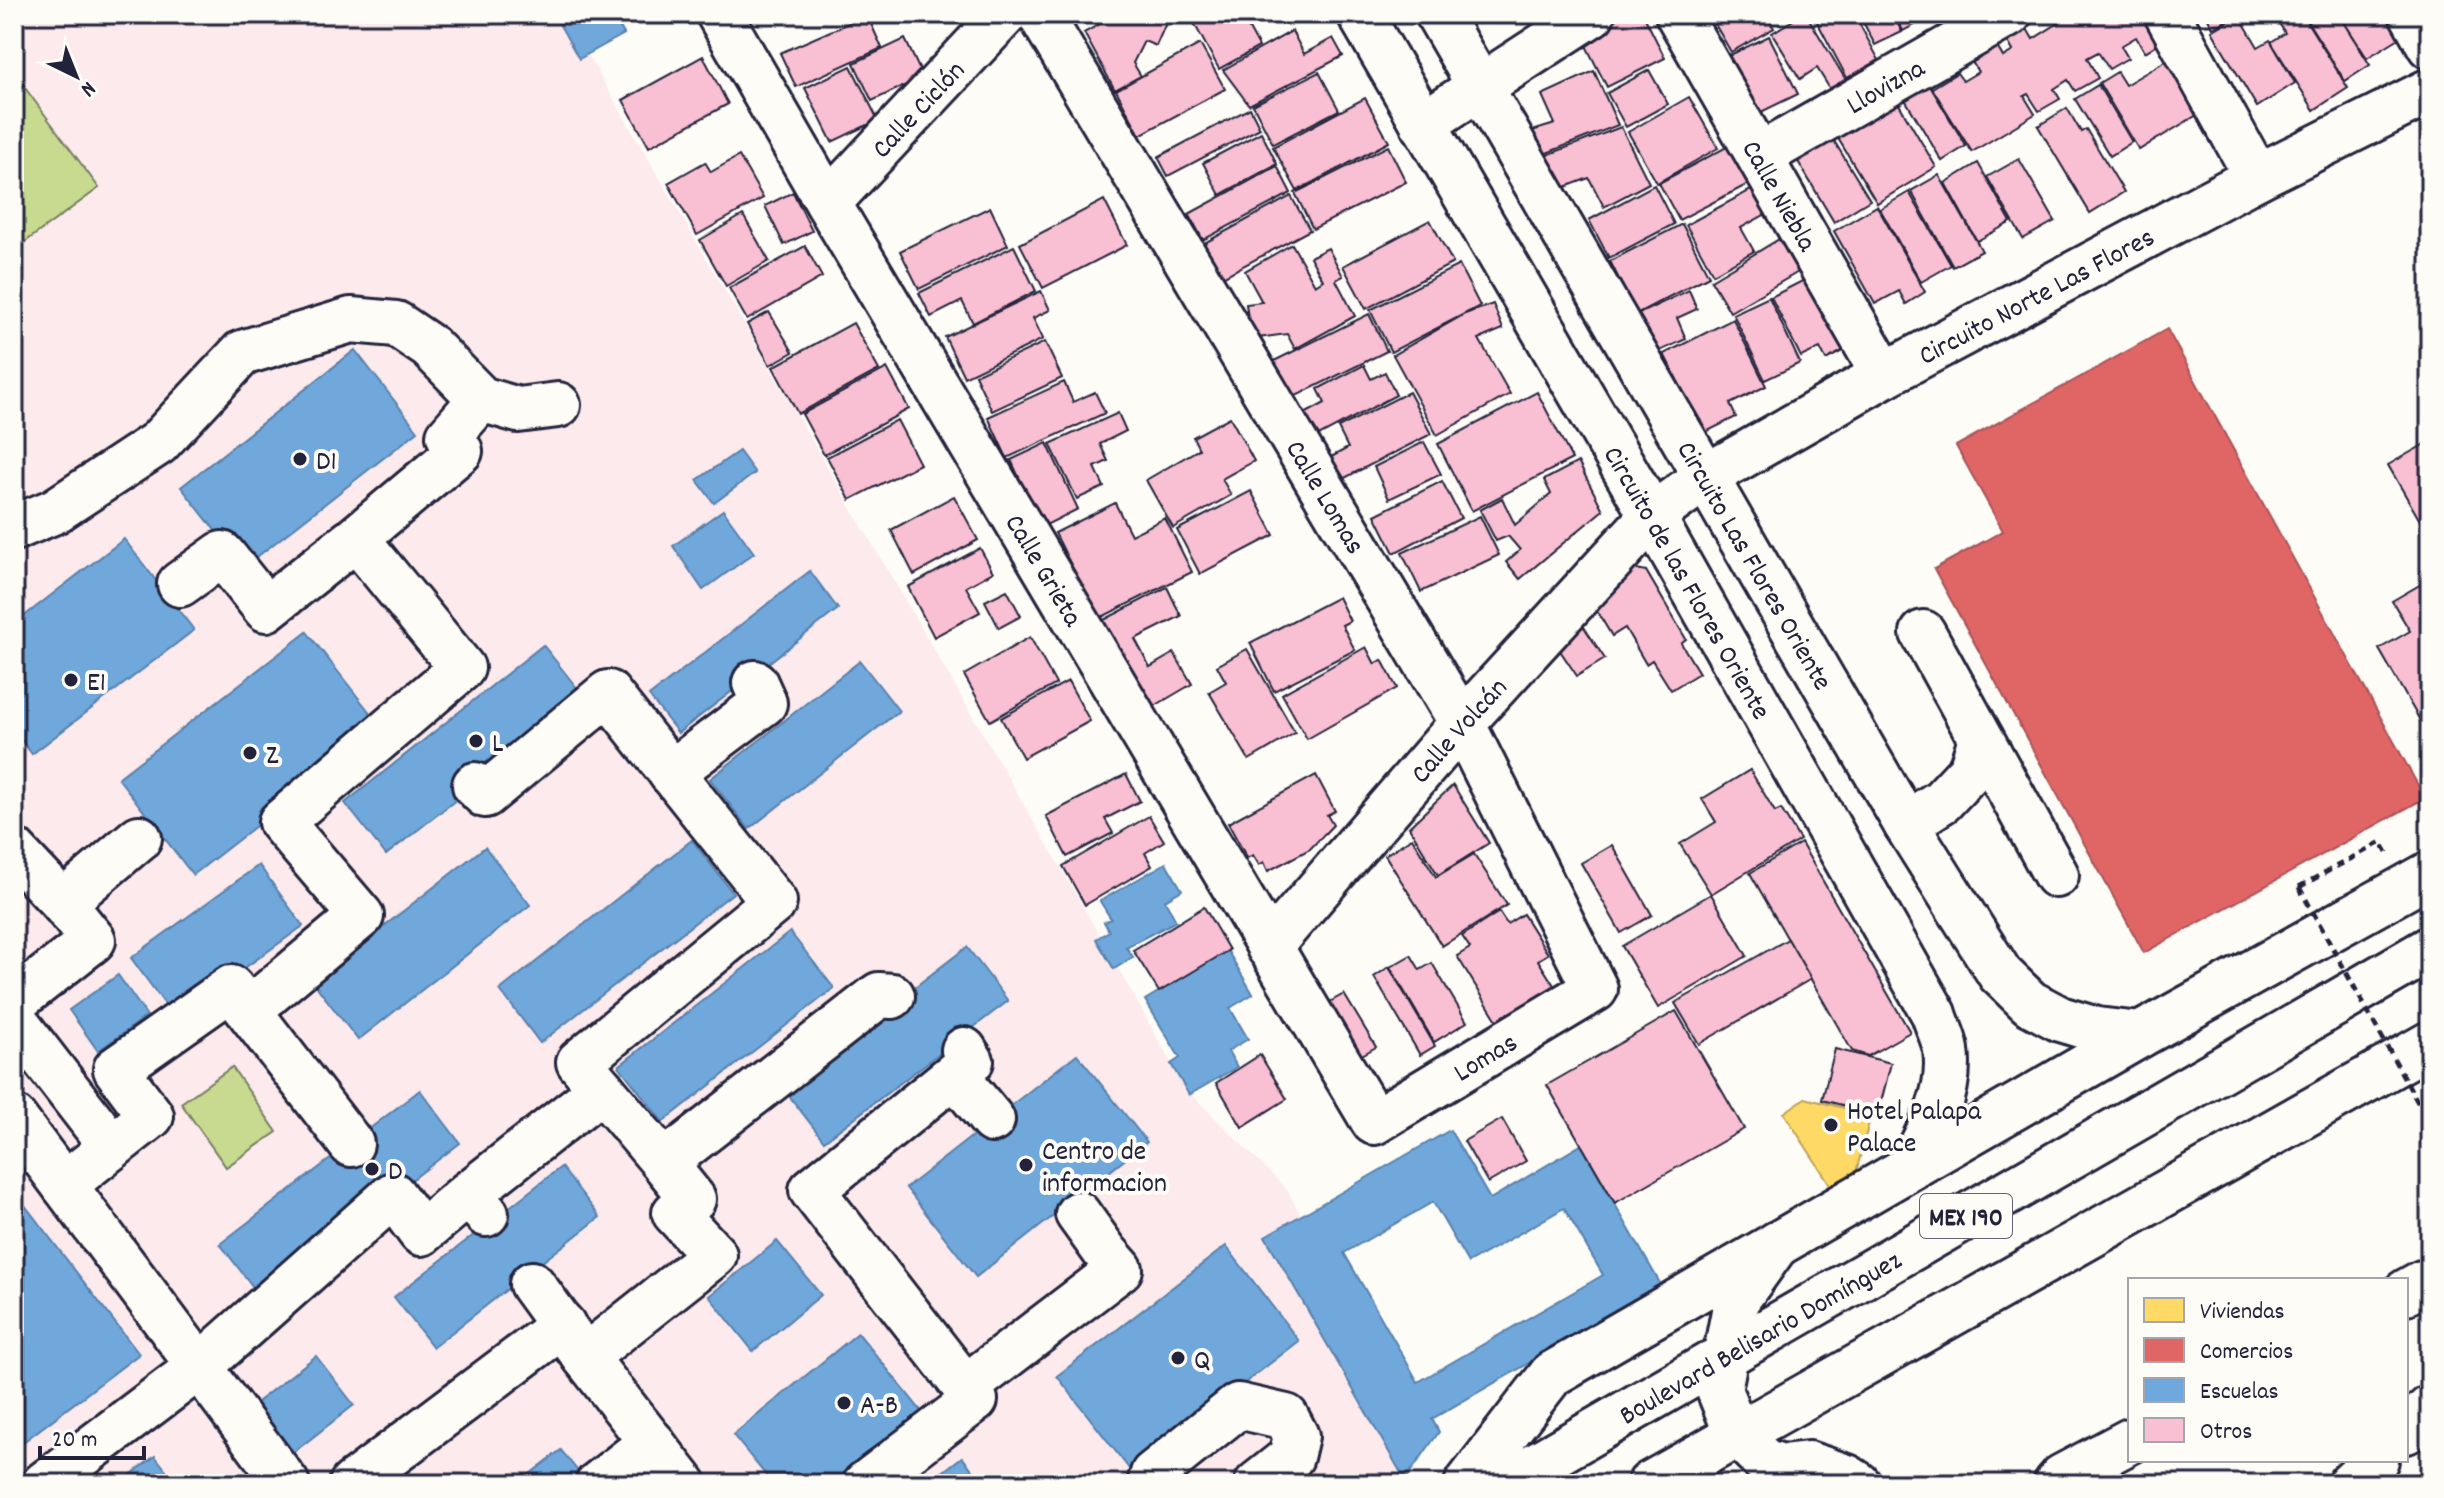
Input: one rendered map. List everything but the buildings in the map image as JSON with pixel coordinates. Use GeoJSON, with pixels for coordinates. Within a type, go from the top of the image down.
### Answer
{"type":"FeatureCollection","features":[{"type":"Feature","properties":{"kind":"street","name":"Calle Grieta"},"geometry":{"type":"LineString","coordinates":[[719,14],[1374,1122]]}},
{"type":"Feature","properties":{"kind":"street","name":"Calle Ciclón"},"geometry":{"type":"LineString","coordinates":[[828,203],[1005,14]]}},
{"type":"Feature","properties":{"kind":"street","name":"Calle Lomas"},"geometry":{"type":"LineString","coordinates":[[1040,14],[1462,723],[1595,989]]}},
{"type":"Feature","properties":{"kind":"street","name":"Circuito de las Flores Oriente"},"geometry":{"type":"LineString","coordinates":[[1360,14],[1652,516],[1934,1014],[1946,1051],[1944,1093],[1933,1126],[1911,1166]]}},
{"type":"Feature","properties":{"kind":"street","name":"Circuito Las Flores Oriente"},"geometry":{"type":"LineString","coordinates":[[1438,14],[1906,824],[2000,974],[2030,1003],[2060,1019],[2097,1030],[2140,1035]]}},
{"type":"Feature","properties":{"kind":"street"},"geometry":{"type":"LineString","coordinates":[[1423,124],[1592,14]]}},
{"type":"Feature","properties":{"kind":"street","name":"Calle Niebla"},"geometry":{"type":"LineString","coordinates":[[1678,14],[1884,375]]}},
{"type":"Feature","properties":{"kind":"street","name":"Llovizna"},"geometry":{"type":"LineString","coordinates":[[1761,155],[2009,14]]}},
{"type":"Feature","properties":{"kind":"street"},"geometry":{"type":"LineString","coordinates":[[2167,14],[2257,177]]}},
{"type":"Feature","properties":{"kind":"street"},"geometry":{"type":"LineString","coordinates":[[2412,14],[2430,46]]}},
{"type":"Feature","properties":{"kind":"street","name":"Circuito Norte Las Flores"},"geometry":{"type":"LineString","coordinates":[[1652,516],[1707,476],[1884,375],[2257,177],[2430,91]]}},
{"type":"Feature","properties":{"kind":"street"},"geometry":{"type":"LineString","coordinates":[[14,528],[55,511],[158,443],[242,353],[351,320],[396,324],[430,347],[481,399],[518,410],[558,405]]}},
{"type":"Feature","properties":{"kind":"street"},"geometry":{"type":"LineString","coordinates":[[180,584],[222,554],[266,609],[460,451],[449,436],[481,399]]}},
{"type":"Feature","properties":{"kind":"street","name":"Calle Volcán"},"geometry":{"type":"LineString","coordinates":[[1269,947],[1462,723],[1652,516]]}},
{"type":"Feature","properties":{"kind":"street"},"geometry":{"type":"LineString","coordinates":[[249,1010],[361,916],[281,822],[462,668],[356,538]]}},
{"type":"Feature","properties":{"kind":"street"},"geometry":{"type":"LineString","coordinates":[[1923,633],[2056,875]]}},
{"type":"Feature","properties":{"kind":"street"},"geometry":{"type":"LineString","coordinates":[[352,1484],[714,1255],[675,1213],[693,1199],[579,1062],[700,983],[774,902],[608,693],[485,795],[475,785]]}},
{"type":"Feature","properties":{"kind":"street"},"geometry":{"type":"LineString","coordinates":[[671,773],[764,703]]}},
{"type":"Feature","properties":{"kind":"street"},"geometry":{"type":"LineString","coordinates":[[1906,824],[1942,801],[1971,770],[1981,739]]}},
{"type":"Feature","properties":{"kind":"street"},"geometry":{"type":"LineString","coordinates":[[63,903],[139,838]]}},
{"type":"Feature","properties":{"kind":"street"},"geometry":{"type":"LineString","coordinates":[[14,851],[93,940],[14,1002]]}},
{"type":"Feature","properties":{"kind":"street"},"geometry":{"type":"LineString","coordinates":[[1467,1484],[1552,1374],[2140,1035],[2430,874]]}},
{"type":"Feature","properties":{"kind":"street","name":"Boulevard Belisario Domínguez"},"geometry":{"type":"LineString","coordinates":[[1503,1484],[2430,949]]}},
{"type":"Feature","properties":{"kind":"street"},"geometry":{"type":"LineString","coordinates":[[64,1185],[151,1116],[116,1069],[231,988],[351,1144]]}},
{"type":"Feature","properties":{"kind":"street","name":"Lomas"},"geometry":{"type":"LineString","coordinates":[[1374,1122],[1595,989]]}},
{"type":"Feature","properties":{"kind":"street"},"geometry":{"type":"LineString","coordinates":[[664,1163],[879,995],[892,996]]}},
{"type":"Feature","properties":{"kind":"street"},"geometry":{"type":"LineString","coordinates":[[14,1020],[112,1147]]}},
{"type":"Feature","properties":{"kind":"street","name":"MEX 190"},"geometry":{"type":"LineString","coordinates":[[1650,1484],[2430,1044]]}},
{"type":"Feature","properties":{"kind":"street"},"geometry":{"type":"LineString","coordinates":[[865,1484],[975,1400],[812,1190],[959,1062],[992,1120]]}},
{"type":"Feature","properties":{"kind":"street"},"geometry":{"type":"LineString","coordinates":[[44,1484],[199,1367],[393,1195],[421,1233],[477,1204],[602,1089]]}},
{"type":"Feature","properties":{"kind":"street"},"geometry":{"type":"LineString","coordinates":[[14,1118],[287,1484]]}},
{"type":"Feature","properties":{"kind":"street"},"geometry":{"type":"LineString","coordinates":[[966,1387],[1133,1275],[1106,1253],[1078,1214]]}},
{"type":"Feature","properties":{"kind":"street"},"geometry":{"type":"LineString","coordinates":[[1777,1244],[1736,1301],[1719,1390],[1737,1434],[1764,1461],[1782,1467],[1808,1464],[1847,1477],[1858,1484]]}},
{"type":"Feature","properties":{"kind":"street"},"geometry":{"type":"LineString","coordinates":[[2408,1291],[2422,1283],[2430,1284]]}},
{"type":"Feature","properties":{"kind":"street"},"geometry":{"type":"LineString","coordinates":[[532,1284],[684,1484]]}},
{"type":"Feature","properties":{"kind":"street"},"geometry":{"type":"LineString","coordinates":[[1150,1484],[1153,1474],[1238,1406],[1286,1417],[1296,1436],[1291,1457],[1257,1484]]}},
{"type":"Feature","properties":{"kind":"street"},"geometry":{"type":"LineString","coordinates":[[2408,1429],[2430,1408]]}},
{"type":"Feature","properties":{"kind":"street"},"geometry":{"type":"LineString","coordinates":[[598,1484],[652,1442]]}},
{"type":"Feature","properties":{"kind":"street"},"geometry":{"type":"LineString","coordinates":[[2056,1484],[2062,1477],[2128,1442]]}},
{"type":"Feature","properties":{"kind":"street"},"geometry":{"type":"LineString","coordinates":[[2350,1484],[2374,1462]]}},
{"type":"Feature","properties":{"kind":"path"},"geometry":{"type":"LineString","coordinates":[[2381,842],[2299,887],[2428,1119]]}},
{"type":"Feature","properties":{"kind":"shaded area"},"geometry":{"type":"Polygon","coordinates":[[[14,14],[564,14],[1186,1089],[1287,1190],[1411,1413],[1412,1448],[1397,1476],[1385,1484],[14,1484],[14,14]]]}},
{"type":"Feature","properties":{"kind":"green space"},"geometry":{"type":"Polygon","coordinates":[[[14,73],[99,188],[14,250],[14,73]]]}},
{"type":"Feature","properties":{"kind":"green space"},"geometry":{"type":"Polygon","coordinates":[[[232,1067],[277,1132],[226,1167],[181,1103],[232,1067]]]}},
{"type":"Feature","properties":{"kind":"place","name":"D1"},"geometry":{"type":"Point","coordinates":[300,459]}},
{"type":"Feature","properties":{"kind":"place","name":"E1"},"geometry":{"type":"Point","coordinates":[71,680]}},
{"type":"Feature","properties":{"kind":"place","name":"L"},"geometry":{"type":"Point","coordinates":[476,741]}},
{"type":"Feature","properties":{"kind":"place","name":"Z"},"geometry":{"type":"Point","coordinates":[250,753]}},
{"type":"Feature","properties":{"kind":"place","name":"Hotel Palapa Palace"},"geometry":{"type":"Point","coordinates":[1831,1125]}},
{"type":"Feature","properties":{"kind":"place","name":"Centro de informacion"},"geometry":{"type":"Point","coordinates":[1026,1165]}},
{"type":"Feature","properties":{"kind":"place","name":"D"},"geometry":{"type":"Point","coordinates":[372,1169]}},
{"type":"Feature","properties":{"kind":"place","name":"Q"},"geometry":{"type":"Point","coordinates":[1178,1358]}},
{"type":"Feature","properties":{"kind":"place","name":"A-B"},"geometry":{"type":"Point","coordinates":[844,1403]}}]}
